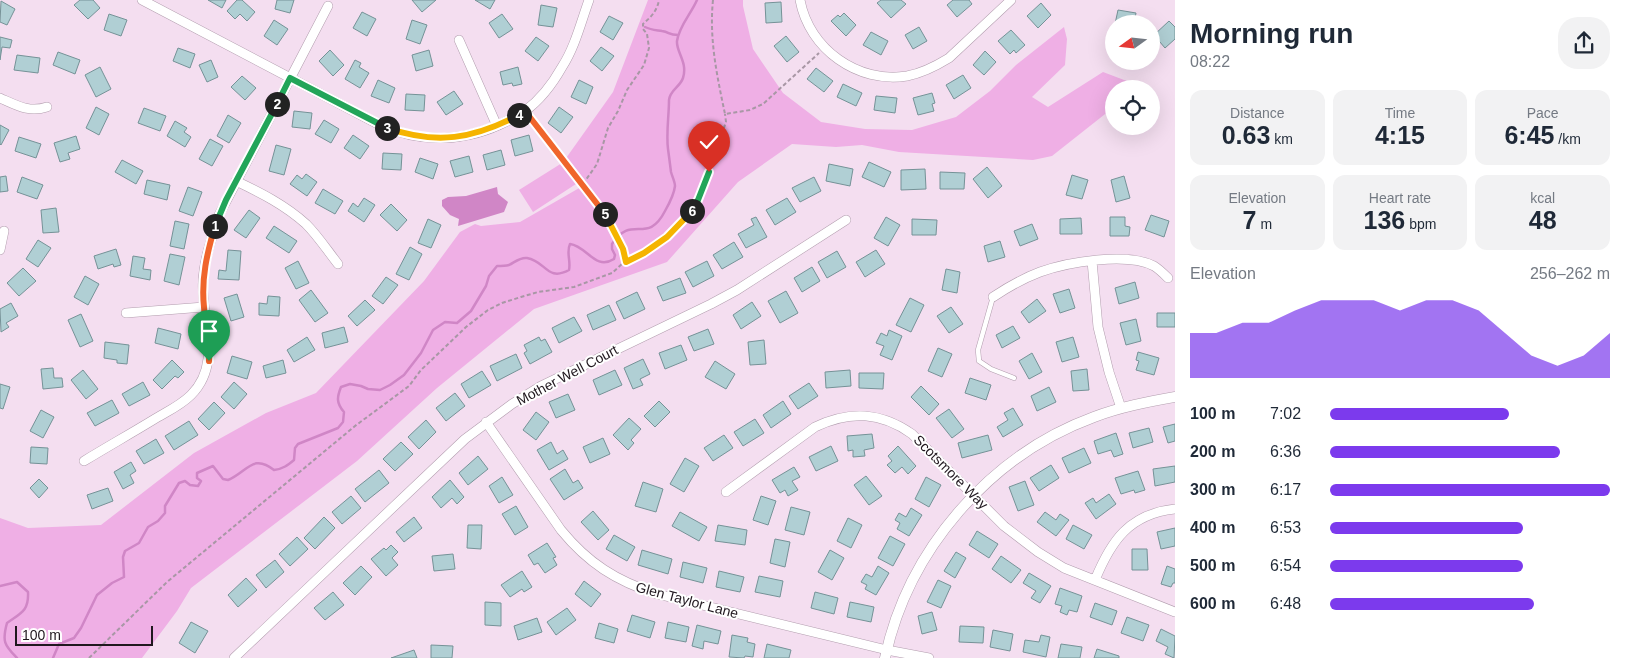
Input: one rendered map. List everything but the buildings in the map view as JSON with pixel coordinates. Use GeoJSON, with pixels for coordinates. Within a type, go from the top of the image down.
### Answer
{"type":"FeatureCollection","features":[{"type":"Feature","properties":{"kind":"street"},"geometry":{"type":"LineString","coordinates":[[142,0],[380,125],[404,134],[442,139],[460,137],[497,126],[525,111],[554,81],[563,66],[589,0]]}},
{"type":"Feature","properties":{"kind":"street"},"geometry":{"type":"LineString","coordinates":[[800,0],[807,22],[825,48],[843,63],[865,73],[892,77],[922,72],[949,58],[1011,0]]}},
{"type":"Feature","properties":{"kind":"street"},"geometry":{"type":"LineString","coordinates":[[84,461],[183,402],[199,385],[205,374],[210,349],[204,307],[204,276],[207,250],[219,215],[328,6]]}},
{"type":"Feature","properties":{"kind":"street"},"geometry":{"type":"LineString","coordinates":[[459,40],[497,126]]}},
{"type":"Feature","properties":{"kind":"street"},"geometry":{"type":"LineString","coordinates":[[0,98],[19,107],[30,109],[47,107]]}},
{"type":"Feature","properties":{"kind":"street"},"geometry":{"type":"LineString","coordinates":[[236,181],[289,210],[306,224],[338,264]]}},
{"type":"Feature","properties":{"kind":"street","name":"Mother Well Court"},"geometry":{"type":"LineString","coordinates":[[234,658],[458,446],[486,422],[541,386],[737,290],[846,220]]}},
{"type":"Feature","properties":{"kind":"street"},"geometry":{"type":"LineString","coordinates":[[0,250],[4,231]]}},
{"type":"Feature","properties":{"kind":"street"},"geometry":{"type":"LineString","coordinates":[[993,297],[1008,287],[1040,272],[1092,261],[1124,260],[1143,262],[1153,266],[1172,279]]}},
{"type":"Feature","properties":{"kind":"street"},"geometry":{"type":"LineString","coordinates":[[1092,261],[1098,327],[1106,363],[1121,408]]}},
{"type":"Feature","properties":{"kind":"street"},"geometry":{"type":"LineString","coordinates":[[126,313],[204,307]]}},
{"type":"Feature","properties":{"kind":"street"},"geometry":{"type":"LineString","coordinates":[[886,654],[901,607],[926,557],[950,522],[974,495],[1002,469],[1024,453],[1050,438],[1093,417],[1121,408],[1175,398]]}},
{"type":"Feature","properties":{"kind":"street","name":"Scotsmore Way"},"geometry":{"type":"LineString","coordinates":[[726,492],[827,421],[855,415],[888,420],[912,434],[1004,526],[1038,552],[1064,568],[1175,612]]}},
{"type":"Feature","properties":{"kind":"street","name":"Glen Taylor Lane"},"geometry":{"type":"LineString","coordinates":[[486,422],[572,543],[586,557],[620,580],[657,594],[886,654],[929,658]]}},
{"type":"Feature","properties":{"kind":"street"},"geometry":{"type":"LineString","coordinates":[[1094,580],[1107,552],[1128,527],[1152,514],[1175,509]]}},
{"type":"Feature","properties":{"kind":"lane"},"geometry":{"type":"LineString","coordinates":[[993,297],[978,350],[979,361],[990,369],[1014,378]]}},
{"type":"Feature","properties":{"kind":"path"},"geometry":{"type":"LineString","coordinates":[[583,184],[597,164],[608,128],[627,90],[644,65],[649,48],[643,24],[658,7],[659,0]]}},
{"type":"Feature","properties":{"kind":"path"},"geometry":{"type":"LineString","coordinates":[[91,657],[167,582],[354,426],[409,386],[421,370],[453,339],[488,310],[521,297],[538,292],[574,287],[612,273],[626,262],[644,253],[667,237],[692,210],[698,200],[726,122],[711,33],[713,0]]}},
{"type":"Feature","properties":{"kind":"path"},"geometry":{"type":"LineString","coordinates":[[725,114],[750,110],[762,104],[825,48]]}},
{"type":"Feature","properties":{"kind":"path"},"geometry":{"type":"LineString","coordinates":[[525,111],[608,217],[626,262]]}},
{"type":"Feature","properties":{"kind":"shaded area"},"geometry":{"type":"Polygon","coordinates":[[[648,0],[743,0],[753,49],[783,93],[821,122],[865,129],[912,130],[956,117],[990,91],[1016,65],[1064,27],[1067,39],[1065,65],[1032,97],[1048,107],[1103,72],[1124,80],[1105,80],[1105,114],[1052,156],[1033,160],[899,152],[862,145],[836,147],[792,144],[738,182],[667,262],[534,309],[437,388],[357,461],[191,588],[177,611],[142,658],[0,658],[0,518],[28,528],[101,525],[194,453],[266,413],[316,393],[424,281],[460,232],[475,224],[481,226],[520,222],[581,187],[564,161],[613,92],[648,0]]]}},
{"type":"Feature","properties":{"kind":"shaded area"},"geometry":{"type":"Polygon","coordinates":[[[562,163],[576,184],[533,212],[519,190],[562,163]]]}},
{"type":"Feature","properties":{"kind":"shaded area"},"geometry":{"type":"Polygon","coordinates":[[[497,187],[498,194],[508,202],[504,212],[458,226],[459,219],[450,215],[442,206],[442,200],[448,197],[466,196],[497,187]]]}},
{"type":"Feature","properties":{"kind":"waterway"},"geometry":{"type":"LineString","coordinates":[[53,658],[59,644],[74,638],[81,628],[97,595],[112,583],[124,577],[123,557],[125,551],[139,543],[148,527],[158,521],[165,513],[165,506],[179,483],[185,481],[190,485],[198,486],[201,481],[197,478],[197,473],[213,466],[223,479],[228,480],[255,464],[261,463],[274,470],[287,465],[294,460],[295,448],[298,444],[338,428],[343,422],[344,412],[338,400],[341,387],[350,384],[380,390],[404,375],[421,353],[433,330],[445,322],[457,323],[471,311],[486,286],[489,276],[497,266],[509,265],[520,259],[527,258],[551,272],[556,274],[562,273],[569,270],[568,250],[570,244],[581,249],[596,260],[607,262],[614,259],[615,255],[612,244],[619,235],[633,229],[652,227],[658,221],[670,202],[675,186],[671,172],[667,137],[669,100],[673,91],[682,81],[684,72],[677,41],[680,30],[697,0]]}},
{"type":"Feature","properties":{"kind":"waterway"},"geometry":{"type":"LineString","coordinates":[[645,27],[678,35]]}},
{"type":"Feature","properties":{"kind":"waterway"},"geometry":{"type":"LineString","coordinates":[[0,586],[17,582],[28,592],[25,608],[7,623],[5,629],[5,642],[9,650],[17,658]]}},
{"type":"Feature","properties":{"kind":"route"},"geometry":{"type":"LineString","coordinates":[[209,361],[210,344],[204,307],[203,284],[207,250],[226,200],[290,78],[380,125],[404,134],[425,138],[442,139],[479,132],[497,126],[525,111],[608,217],[623,249],[626,262],[644,253],[667,237],[692,210],[709,172]]}}]}
